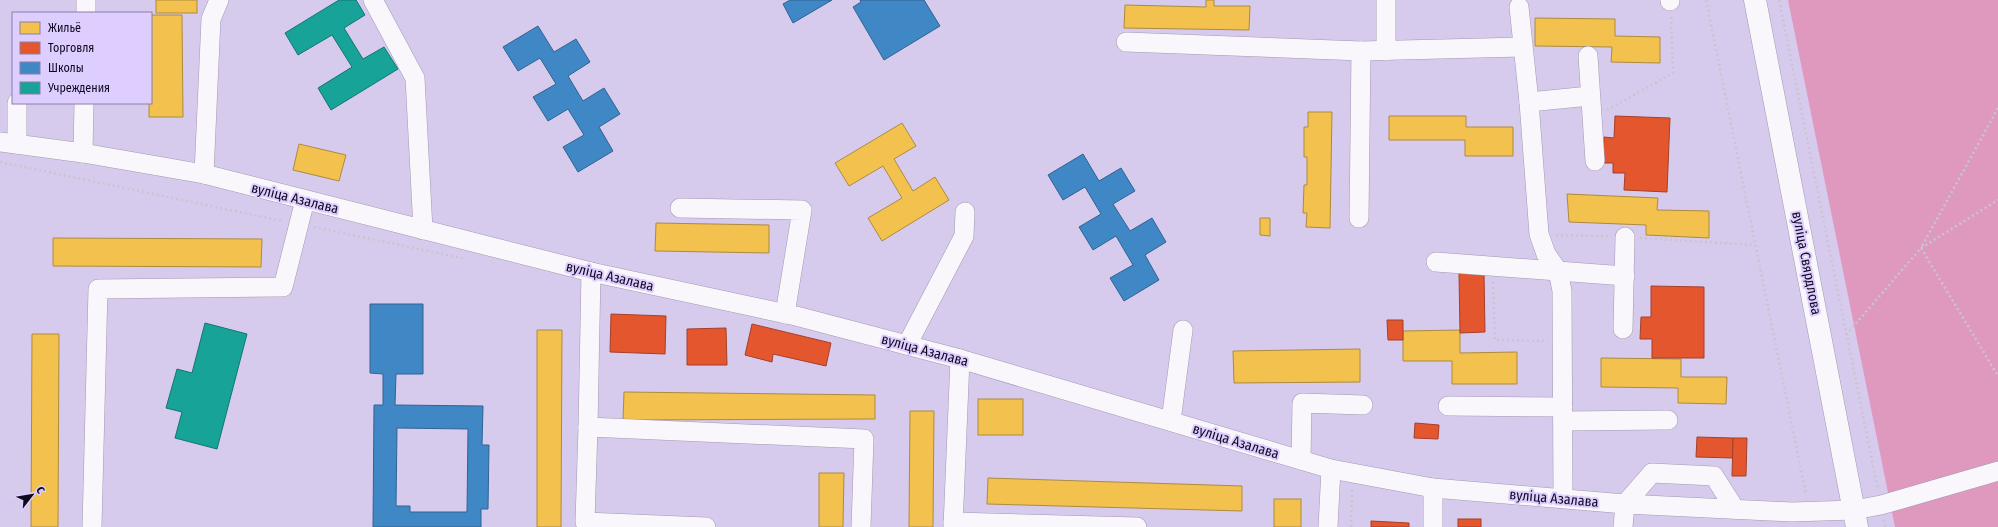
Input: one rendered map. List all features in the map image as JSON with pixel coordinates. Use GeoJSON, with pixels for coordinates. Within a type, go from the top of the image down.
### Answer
{"type":"FeatureCollection","features":[{"type":"Feature","properties":{"kind":"main road","name":"вуліца Свярдлова"},"geometry":{"type":"LineString","coordinates":[[1755,0],[1856,518]]}},
{"type":"Feature","properties":{"kind":"street"},"geometry":{"type":"LineString","coordinates":[[86,0],[86,12]]}},
{"type":"Feature","properties":{"kind":"street"},"geometry":{"type":"LineString","coordinates":[[204,174],[211,19],[219,0]]}},
{"type":"Feature","properties":{"kind":"street"},"geometry":{"type":"LineString","coordinates":[[373,0],[415,78],[423,230]]}},
{"type":"Feature","properties":{"kind":"street"},"geometry":{"type":"LineString","coordinates":[[1386,0],[1386,51]]}},
{"type":"Feature","properties":{"kind":"street"},"geometry":{"type":"LineString","coordinates":[[1519,7],[1522,47],[1529,102],[1539,234],[1546,254],[1558,271],[1562,291],[1563,498]]}},
{"type":"Feature","properties":{"kind":"street"},"geometry":{"type":"LineString","coordinates":[[1126,42],[1361,51],[1522,47]]}},
{"type":"Feature","properties":{"kind":"street"},"geometry":{"type":"LineString","coordinates":[[1359,218],[1361,51]]}},
{"type":"Feature","properties":{"kind":"street"},"geometry":{"type":"LineString","coordinates":[[1588,56],[1595,161]]}},
{"type":"Feature","properties":{"kind":"street"},"geometry":{"type":"LineString","coordinates":[[1529,102],[1590,96]]}},
{"type":"Feature","properties":{"kind":"street"},"geometry":{"type":"LineString","coordinates":[[9,143],[17,104]]}},
{"type":"Feature","properties":{"kind":"street"},"geometry":{"type":"LineString","coordinates":[[83,153],[84,104]]}},
{"type":"Feature","properties":{"kind":"street","name":"вуліца Азалава"},"geometry":{"type":"LineString","coordinates":[[9,143],[83,153],[204,174],[591,272],[785,314],[960,359],[1331,469],[1433,488],[1625,504],[1735,509],[1797,516],[1856,518],[1880,505],[1998,471]]}},
{"type":"Feature","properties":{"kind":"street"},"geometry":{"type":"LineString","coordinates":[[92,527],[98,289],[283,287],[305,200]]}},
{"type":"Feature","properties":{"kind":"street"},"geometry":{"type":"LineString","coordinates":[[680,208],[802,210],[785,314]]}},
{"type":"Feature","properties":{"kind":"street"},"geometry":{"type":"LineString","coordinates":[[907,345],[964,236],[965,212]]}},
{"type":"Feature","properties":{"kind":"street"},"geometry":{"type":"LineString","coordinates":[[1623,329],[1626,236]]}},
{"type":"Feature","properties":{"kind":"street"},"geometry":{"type":"LineString","coordinates":[[1436,262],[1625,276]]}},
{"type":"Feature","properties":{"kind":"street"},"geometry":{"type":"LineString","coordinates":[[591,272],[585,522],[706,527]]}},
{"type":"Feature","properties":{"kind":"street"},"geometry":{"type":"LineString","coordinates":[[1171,421],[1183,330]]}},
{"type":"Feature","properties":{"kind":"street"},"geometry":{"type":"LineString","coordinates":[[960,359],[953,525],[1137,527]]}},
{"type":"Feature","properties":{"kind":"street"},"geometry":{"type":"LineString","coordinates":[[1301,460],[1302,403],[1363,405]]}},
{"type":"Feature","properties":{"kind":"street"},"geometry":{"type":"LineString","coordinates":[[1448,406],[1668,420]]}},
{"type":"Feature","properties":{"kind":"street"},"geometry":{"type":"LineString","coordinates":[[588,427],[864,439],[861,527]]}},
{"type":"Feature","properties":{"kind":"street"},"geometry":{"type":"LineString","coordinates":[[1328,527],[1331,469]]}},
{"type":"Feature","properties":{"kind":"street"},"geometry":{"type":"LineString","coordinates":[[1623,527],[1625,504],[1652,473],[1714,476],[1735,509]]}},
{"type":"Feature","properties":{"kind":"street"},"geometry":{"type":"LineString","coordinates":[[1433,488],[1433,527]]}},
{"type":"Feature","properties":{"kind":"path"},"geometry":{"type":"LineString","coordinates":[[1706,0],[1756,245],[1797,516]]}},
{"type":"Feature","properties":{"kind":"path"},"geometry":{"type":"LineString","coordinates":[[1779,0],[1885,527]]}},
{"type":"Feature","properties":{"kind":"path"},"geometry":{"type":"LineString","coordinates":[[1592,118],[1673,73],[1670,1]]}},
{"type":"Feature","properties":{"kind":"path"},"geometry":{"type":"LineString","coordinates":[[1846,335],[1921,248],[1998,108]]}},
{"type":"Feature","properties":{"kind":"path"},"geometry":{"type":"LineString","coordinates":[[1921,248],[1998,200]]}},
{"type":"Feature","properties":{"kind":"path"},"geometry":{"type":"LineString","coordinates":[[1539,234],[1626,236],[1756,245]]}},
{"type":"Feature","properties":{"kind":"path"},"geometry":{"type":"LineString","coordinates":[[1921,248],[1998,376]]}},
{"type":"Feature","properties":{"kind":"path"},"geometry":{"type":"LineString","coordinates":[[1492,266],[1495,340],[1562,341]]}},
{"type":"Feature","properties":{"kind":"path"},"geometry":{"type":"LineString","coordinates":[[1351,527],[1352,486]]}},
{"type":"Feature","properties":{"kind":"shaded area"},"geometry":{"type":"Polygon","coordinates":[[[1788,0],[1998,0],[1998,527],[1895,527],[1788,0]]]}},
{"type":"Feature","properties":{"kind":"building: Жильё"},"geometry":{"type":"Polygon","coordinates":[[[156,0],[197,0],[197,13],[156,13],[156,0]]]}},
{"type":"Feature","properties":{"kind":"building: Жильё"},"geometry":{"type":"Polygon","coordinates":[[[1206,0],[1214,0],[1214,6],[1250,6],[1249,30],[1124,28],[1125,5],[1206,7],[1206,0]]]}},
{"type":"Feature","properties":{"kind":"building: Жильё"},"geometry":{"type":"Polygon","coordinates":[[[152,15],[182,15],[183,117],[149,117],[149,104],[152,104],[152,15]]]}},
{"type":"Feature","properties":{"kind":"building: Жильё"},"geometry":{"type":"Polygon","coordinates":[[[1535,18],[1615,19],[1615,36],[1660,37],[1660,63],[1611,62],[1612,47],[1535,46],[1535,18]]]}},
{"type":"Feature","properties":{"kind":"building: Жильё"},"geometry":{"type":"Polygon","coordinates":[[[1308,112],[1332,112],[1330,228],[1306,227],[1307,213],[1303,213],[1304,185],[1307,185],[1307,157],[1304,157],[1304,127],[1308,127],[1308,112]]]}},
{"type":"Feature","properties":{"kind":"building: Жильё"},"geometry":{"type":"Polygon","coordinates":[[[1389,116],[1466,116],[1466,127],[1513,127],[1513,156],[1465,156],[1465,140],[1389,140],[1389,116]]]}},
{"type":"Feature","properties":{"kind":"building: Жильё"},"geometry":{"type":"Polygon","coordinates":[[[902,123],[916,146],[894,159],[913,191],[935,177],[949,200],[882,241],[868,218],[902,198],[883,166],[849,186],[835,163],[902,123]]]}},
{"type":"Feature","properties":{"kind":"building: Жильё"},"geometry":{"type":"Polygon","coordinates":[[[299,144],[346,155],[339,181],[293,170],[299,144]]]}},
{"type":"Feature","properties":{"kind":"building: Жильё"},"geometry":{"type":"Polygon","coordinates":[[[1567,194],[1658,198],[1657,210],[1709,211],[1709,238],[1646,235],[1646,225],[1569,222],[1567,194]]]}},
{"type":"Feature","properties":{"kind":"building: Жильё"},"geometry":{"type":"Polygon","coordinates":[[[1260,218],[1270,218],[1270,236],[1260,235],[1260,218]]]}},
{"type":"Feature","properties":{"kind":"building: Жильё"},"geometry":{"type":"Polygon","coordinates":[[[656,223],[769,225],[769,253],[655,251],[656,223]]]}},
{"type":"Feature","properties":{"kind":"building: Жильё"},"geometry":{"type":"Polygon","coordinates":[[[53,238],[262,239],[261,267],[53,266],[53,238]]]}},
{"type":"Feature","properties":{"kind":"building: Жильё"},"geometry":{"type":"Polygon","coordinates":[[[537,330],[562,330],[561,527],[537,527],[537,330]]]}},
{"type":"Feature","properties":{"kind":"building: Жильё"},"geometry":{"type":"Polygon","coordinates":[[[1460,330],[1460,353],[1517,352],[1517,384],[1452,384],[1452,361],[1403,361],[1403,331],[1460,330]]]}},
{"type":"Feature","properties":{"kind":"building: Жильё"},"geometry":{"type":"Polygon","coordinates":[[[32,334],[59,334],[58,527],[31,527],[32,334]]]}},
{"type":"Feature","properties":{"kind":"building: Жильё"},"geometry":{"type":"Polygon","coordinates":[[[1360,349],[1360,382],[1234,383],[1233,351],[1360,349]]]}},
{"type":"Feature","properties":{"kind":"building: Жильё"},"geometry":{"type":"Polygon","coordinates":[[[1601,358],[1681,359],[1681,377],[1727,377],[1726,404],[1678,403],[1678,388],[1601,387],[1601,358]]]}},
{"type":"Feature","properties":{"kind":"building: Жильё"},"geometry":{"type":"Polygon","coordinates":[[[624,392],[875,395],[875,419],[623,420],[624,392]]]}},
{"type":"Feature","properties":{"kind":"building: Жильё"},"geometry":{"type":"Polygon","coordinates":[[[978,399],[1023,399],[1023,435],[978,435],[978,399]]]}},
{"type":"Feature","properties":{"kind":"building: Жильё"},"geometry":{"type":"Polygon","coordinates":[[[910,411],[934,411],[933,527],[909,527],[910,411]]]}},
{"type":"Feature","properties":{"kind":"building: Жильё"},"geometry":{"type":"Polygon","coordinates":[[[819,473],[844,473],[843,527],[819,527],[819,473]]]}},
{"type":"Feature","properties":{"kind":"building: Жильё"},"geometry":{"type":"Polygon","coordinates":[[[988,478],[1242,486],[1242,511],[987,504],[988,478]]]}},
{"type":"Feature","properties":{"kind":"building: Жильё"},"geometry":{"type":"Polygon","coordinates":[[[1274,499],[1301,499],[1301,527],[1274,527],[1274,499]]]}},
{"type":"Feature","properties":{"kind":"building: Торговля"},"geometry":{"type":"Polygon","coordinates":[[[1615,116],[1670,118],[1667,192],[1624,190],[1625,173],[1613,173],[1613,163],[1603,163],[1604,137],[1614,138],[1615,116]]]}},
{"type":"Feature","properties":{"kind":"building: Торговля"},"geometry":{"type":"Polygon","coordinates":[[[1459,273],[1484,273],[1485,332],[1460,333],[1459,273]]]}},
{"type":"Feature","properties":{"kind":"building: Торговля"},"geometry":{"type":"Polygon","coordinates":[[[1651,286],[1704,287],[1704,358],[1652,358],[1652,339],[1640,339],[1641,317],[1651,317],[1651,286]]]}},
{"type":"Feature","properties":{"kind":"building: Торговля"},"geometry":{"type":"Polygon","coordinates":[[[611,314],[666,316],[665,354],[610,352],[611,314]]]}},
{"type":"Feature","properties":{"kind":"building: Торговля"},"geometry":{"type":"Polygon","coordinates":[[[1387,320],[1403,320],[1403,340],[1388,340],[1387,320]]]}},
{"type":"Feature","properties":{"kind":"building: Торговля"},"geometry":{"type":"Polygon","coordinates":[[[752,324],[831,343],[826,366],[773,354],[772,362],[745,355],[752,324]]]}},
{"type":"Feature","properties":{"kind":"building: Торговля"},"geometry":{"type":"Polygon","coordinates":[[[726,328],[727,365],[687,365],[687,329],[726,328]]]}},
{"type":"Feature","properties":{"kind":"building: Торговля"},"geometry":{"type":"Polygon","coordinates":[[[1415,423],[1439,425],[1438,439],[1414,438],[1415,423]]]}},
{"type":"Feature","properties":{"kind":"building: Торговля"},"geometry":{"type":"Polygon","coordinates":[[[1697,437],[1733,438],[1733,458],[1696,457],[1697,437]]]}},
{"type":"Feature","properties":{"kind":"building: Торговля"},"geometry":{"type":"Polygon","coordinates":[[[1733,438],[1747,438],[1746,476],[1732,476],[1733,438]]]}},
{"type":"Feature","properties":{"kind":"building: Торговля"},"geometry":{"type":"Polygon","coordinates":[[[1458,519],[1481,519],[1481,527],[1458,527],[1458,519]]]}},
{"type":"Feature","properties":{"kind":"building: Торговля"},"geometry":{"type":"Polygon","coordinates":[[[1371,521],[1409,523],[1409,527],[1371,527],[1371,521]]]}},
{"type":"Feature","properties":{"kind":"building: Школы"},"geometry":{"type":"Polygon","coordinates":[[[790,0],[832,0],[793,23],[783,4],[790,0]]]}},
{"type":"Feature","properties":{"kind":"building: Школы"},"geometry":{"type":"Polygon","coordinates":[[[860,0],[924,0],[940,26],[884,60],[853,7],[861,2],[860,0]]]}},
{"type":"Feature","properties":{"kind":"building: Школы"},"geometry":{"type":"Polygon","coordinates":[[[538,26],[554,52],[576,39],[590,62],[568,76],[583,101],[604,88],[620,114],[599,127],[613,151],[578,172],[563,147],[584,135],[568,109],[548,121],[533,97],[556,84],[540,58],[518,71],[503,47],[538,26]]]}},
{"type":"Feature","properties":{"kind":"building: Школы"},"geometry":{"type":"Polygon","coordinates":[[[1083,154],[1099,181],[1121,168],[1135,191],[1113,204],[1130,231],[1152,218],[1166,242],[1145,255],[1159,280],[1124,301],[1110,278],[1133,265],[1116,236],[1093,250],[1079,227],[1101,214],[1085,187],[1063,200],[1048,175],[1083,154]]]}},
{"type":"Feature","properties":{"kind":"building: Школы"},"geometry":{"type":"Polygon","coordinates":[[[370,304],[423,304],[423,374],[396,374],[395,405],[483,406],[482,445],[489,445],[488,509],[481,509],[481,527],[373,527],[374,405],[383,405],[383,374],[370,373],[370,304]],[[397,428],[396,506],[410,506],[410,512],[467,512],[468,429],[397,428]]]}},
{"type":"Feature","properties":{"kind":"building: Учреждения"},"geometry":{"type":"Polygon","coordinates":[[[339,0],[356,0],[365,15],[344,28],[363,59],[384,47],[398,69],[331,110],[318,88],[352,67],[332,35],[298,55],[285,33],[339,0]]]}},
{"type":"Feature","properties":{"kind":"building: Учреждения"},"geometry":{"type":"Polygon","coordinates":[[[205,323],[247,334],[217,449],[175,438],[182,412],[166,408],[177,369],[192,373],[205,323]]]}}]}
